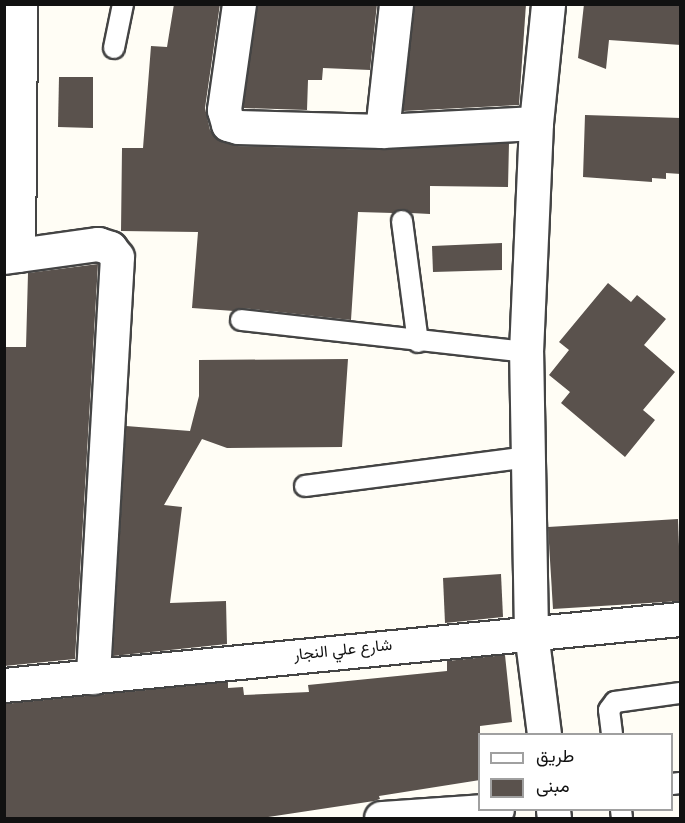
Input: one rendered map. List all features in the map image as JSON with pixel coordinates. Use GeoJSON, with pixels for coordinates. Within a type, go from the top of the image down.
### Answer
{"type":"FeatureCollection","features":[{"type":"Feature","properties":{"kind":"street"},"geometry":{"type":"LineString","coordinates":[[20,4],[12,41],[11,256],[98,244],[110,248],[117,257],[93,677]]}},
{"type":"Feature","properties":{"kind":"street"},"geometry":{"type":"LineString","coordinates":[[239,4],[224,111],[228,124],[238,127],[382,131],[536,123]]}},
{"type":"Feature","properties":{"kind":"street"},"geometry":{"type":"LineString","coordinates":[[382,131],[396,4]]}},
{"type":"Feature","properties":{"kind":"street"},"geometry":{"type":"LineString","coordinates":[[544,733],[531,633],[526,352],[536,123],[548,4]]}},
{"type":"Feature","properties":{"kind":"street","name":"شارع علي النجار"},"geometry":{"type":"LineString","coordinates":[[4,685],[681,619]]}},
{"type":"Feature","properties":{"kind":"street"},"geometry":{"type":"LineString","coordinates":[[381,819],[484,811]]}},
{"type":"Feature","properties":{"kind":"lane"},"geometry":{"type":"LineString","coordinates":[[114,48],[123,4]]}},
{"type":"Feature","properties":{"kind":"lane"},"geometry":{"type":"LineString","coordinates":[[402,221],[418,342]]}},
{"type":"Feature","properties":{"kind":"lane"},"geometry":{"type":"LineString","coordinates":[[240,320],[418,342],[526,352]]}},
{"type":"Feature","properties":{"kind":"lane"},"geometry":{"type":"LineString","coordinates":[[305,486],[528,457]]}},
{"type":"Feature","properties":{"kind":"lane"},"geometry":{"type":"LineString","coordinates":[[612,733],[609,710],[615,702],[681,693]]}},
{"type":"Feature","properties":{"kind":"building"},"geometry":{"type":"Polygon","coordinates":[[[174,4],[220,4],[205,108],[210,130],[222,142],[237,146],[381,150],[509,143],[508,187],[430,186],[430,214],[411,213],[401,209],[393,213],[358,212],[351,320],[242,308],[234,311],[192,308],[198,232],[121,231],[122,148],[143,148],[151,46],[167,47],[174,4]]]}},
{"type":"Feature","properties":{"kind":"building"},"geometry":{"type":"Polygon","coordinates":[[[257,4],[377,4],[370,70],[323,68],[322,80],[308,80],[307,110],[243,108],[257,4]]]}},
{"type":"Feature","properties":{"kind":"building"},"geometry":{"type":"Polygon","coordinates":[[[414,4],[526,4],[519,105],[403,111],[414,4]]]}},
{"type":"Feature","properties":{"kind":"building"},"geometry":{"type":"Polygon","coordinates":[[[584,4],[681,4],[681,45],[609,40],[606,69],[578,58],[584,4]]]}},
{"type":"Feature","properties":{"kind":"building"},"geometry":{"type":"Polygon","coordinates":[[[59,77],[93,77],[93,128],[58,127],[59,77]]]}},
{"type":"Feature","properties":{"kind":"building"},"geometry":{"type":"Polygon","coordinates":[[[585,115],[681,118],[681,174],[666,173],[666,179],[652,178],[652,182],[583,177],[585,115]]]}},
{"type":"Feature","properties":{"kind":"building"},"geometry":{"type":"Polygon","coordinates":[[[502,243],[502,270],[433,272],[432,246],[502,243]]]}},
{"type":"Feature","properties":{"kind":"building"},"geometry":{"type":"Polygon","coordinates":[[[98,264],[75,659],[4,666],[6,347],[26,347],[28,273],[98,264]]]}},
{"type":"Feature","properties":{"kind":"building"},"geometry":{"type":"Polygon","coordinates":[[[608,283],[631,302],[637,295],[666,319],[644,345],[675,372],[643,410],[655,420],[625,457],[561,403],[570,392],[549,375],[569,350],[559,342],[608,283]]]}},
{"type":"Feature","properties":{"kind":"building"},"geometry":{"type":"Polygon","coordinates":[[[348,359],[342,447],[227,448],[202,439],[164,505],[182,507],[170,603],[226,601],[227,644],[113,656],[126,426],[190,431],[199,396],[199,360],[348,359]]]}},
{"type":"Feature","properties":{"kind":"building"},"geometry":{"type":"Polygon","coordinates":[[[678,519],[681,601],[553,609],[548,527],[678,519]]]}},
{"type":"Feature","properties":{"kind":"building"},"geometry":{"type":"Polygon","coordinates":[[[501,574],[503,617],[445,623],[443,578],[501,574]]]}},
{"type":"Feature","properties":{"kind":"building"},"geometry":{"type":"Polygon","coordinates":[[[505,655],[512,722],[480,726],[478,780],[379,796],[380,799],[374,801],[255,819],[4,819],[4,704],[228,682],[228,688],[243,687],[244,695],[309,692],[308,685],[447,671],[447,661],[505,655]]]}}]}
